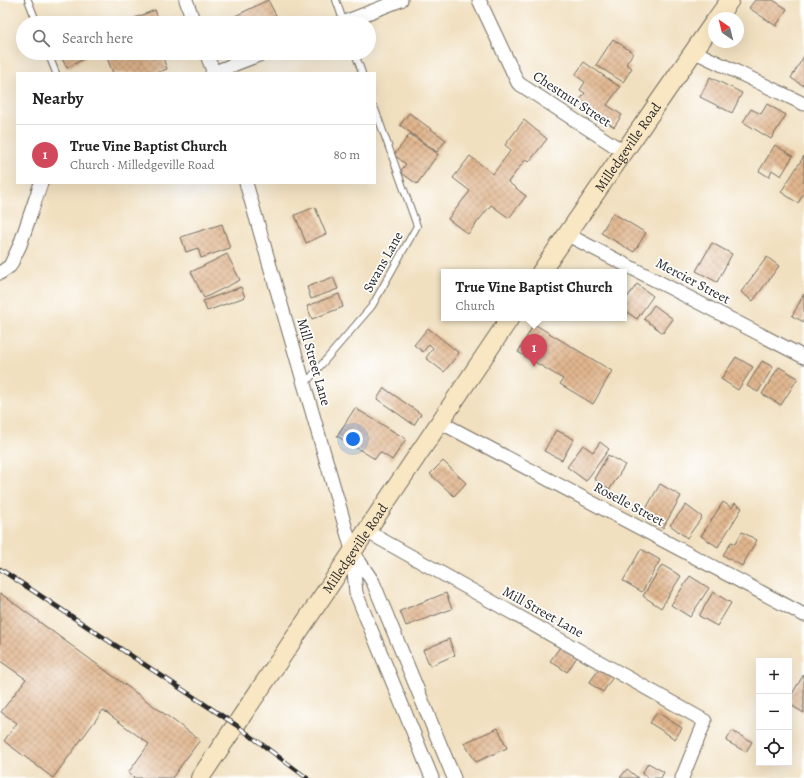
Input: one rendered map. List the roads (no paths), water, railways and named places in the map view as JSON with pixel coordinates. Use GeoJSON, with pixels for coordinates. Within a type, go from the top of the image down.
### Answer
{"type":"FeatureCollection","features":[{"type":"Feature","properties":{"kind":"main road"},"geometry":{"type":"LineString","coordinates":[[721,12],[730,0]]}},
{"type":"Feature","properties":{"kind":"main road","name":"Milledgeville Road"},"geometry":{"type":"LineString","coordinates":[[543,269],[708,30]]}},
{"type":"Feature","properties":{"kind":"main road","name":"Milledgeville Road"},"geometry":{"type":"LineString","coordinates":[[200,778],[352,550],[508,321]]}},
{"type":"Feature","properties":{"kind":"street"},"geometry":{"type":"LineString","coordinates":[[186,0],[192,16]]}},
{"type":"Feature","properties":{"kind":"street"},"geometry":{"type":"LineString","coordinates":[[361,16],[402,0]]}},
{"type":"Feature","properties":{"kind":"street","name":"Chestnut Street"},"geometry":{"type":"LineString","coordinates":[[479,0],[518,83],[624,152]]}},
{"type":"Feature","properties":{"kind":"street"},"geometry":{"type":"LineString","coordinates":[[693,51],[804,104]]}},
{"type":"Feature","properties":{"kind":"street"},"geometry":{"type":"LineString","coordinates":[[208,60],[213,72]]}},
{"type":"Feature","properties":{"kind":"street"},"geometry":{"type":"LineString","coordinates":[[216,72],[246,60]]}},
{"type":"Feature","properties":{"kind":"street"},"geometry":{"type":"LineString","coordinates":[[0,273],[10,266],[20,245],[41,184]]}},
{"type":"Feature","properties":{"kind":"street","name":"Mill Street Lane"},"geometry":{"type":"LineString","coordinates":[[246,184],[352,550],[356,593],[432,778]]}},
{"type":"Feature","properties":{"kind":"street","name":"Mercier Street"},"geometry":{"type":"LineString","coordinates":[[566,234],[804,358]]}},
{"type":"Feature","properties":{"kind":"street","name":"Roselle Street"},"geometry":{"type":"LineString","coordinates":[[440,422],[804,615]]}},
{"type":"Feature","properties":{"kind":"street","name":"Mill Street Lane"},"geometry":{"type":"LineString","coordinates":[[366,531],[705,721],[682,778]]}},
{"type":"Feature","properties":{"kind":"street","name":"Mill Street Lane"},"geometry":{"type":"LineString","coordinates":[[352,550],[373,582],[454,778]]}},
{"type":"Feature","properties":{"kind":"lane"},"geometry":{"type":"LineString","coordinates":[[28,0],[34,16]]}},
{"type":"Feature","properties":{"kind":"lane"},"geometry":{"type":"LineString","coordinates":[[336,0],[341,16]]}},
{"type":"Feature","properties":{"kind":"lane"},"geometry":{"type":"LineString","coordinates":[[51,60],[56,72]]}},
{"type":"Feature","properties":{"kind":"lane"},"geometry":{"type":"LineString","coordinates":[[357,60],[362,72]]}},
{"type":"Feature","properties":{"kind":"lane","name":"Swans Lane"},"geometry":{"type":"LineString","coordinates":[[304,385],[372,306],[417,226],[376,112]]}},
{"type":"Feature","properties":{"kind":"railway"},"geometry":{"type":"LineString","coordinates":[[0,569],[236,725],[307,778]]}},
{"type":"Feature","properties":{"kind":"place","name":"True Vine Baptist Church"},"geometry":{"type":"Point","coordinates":[534,367]}}]}
